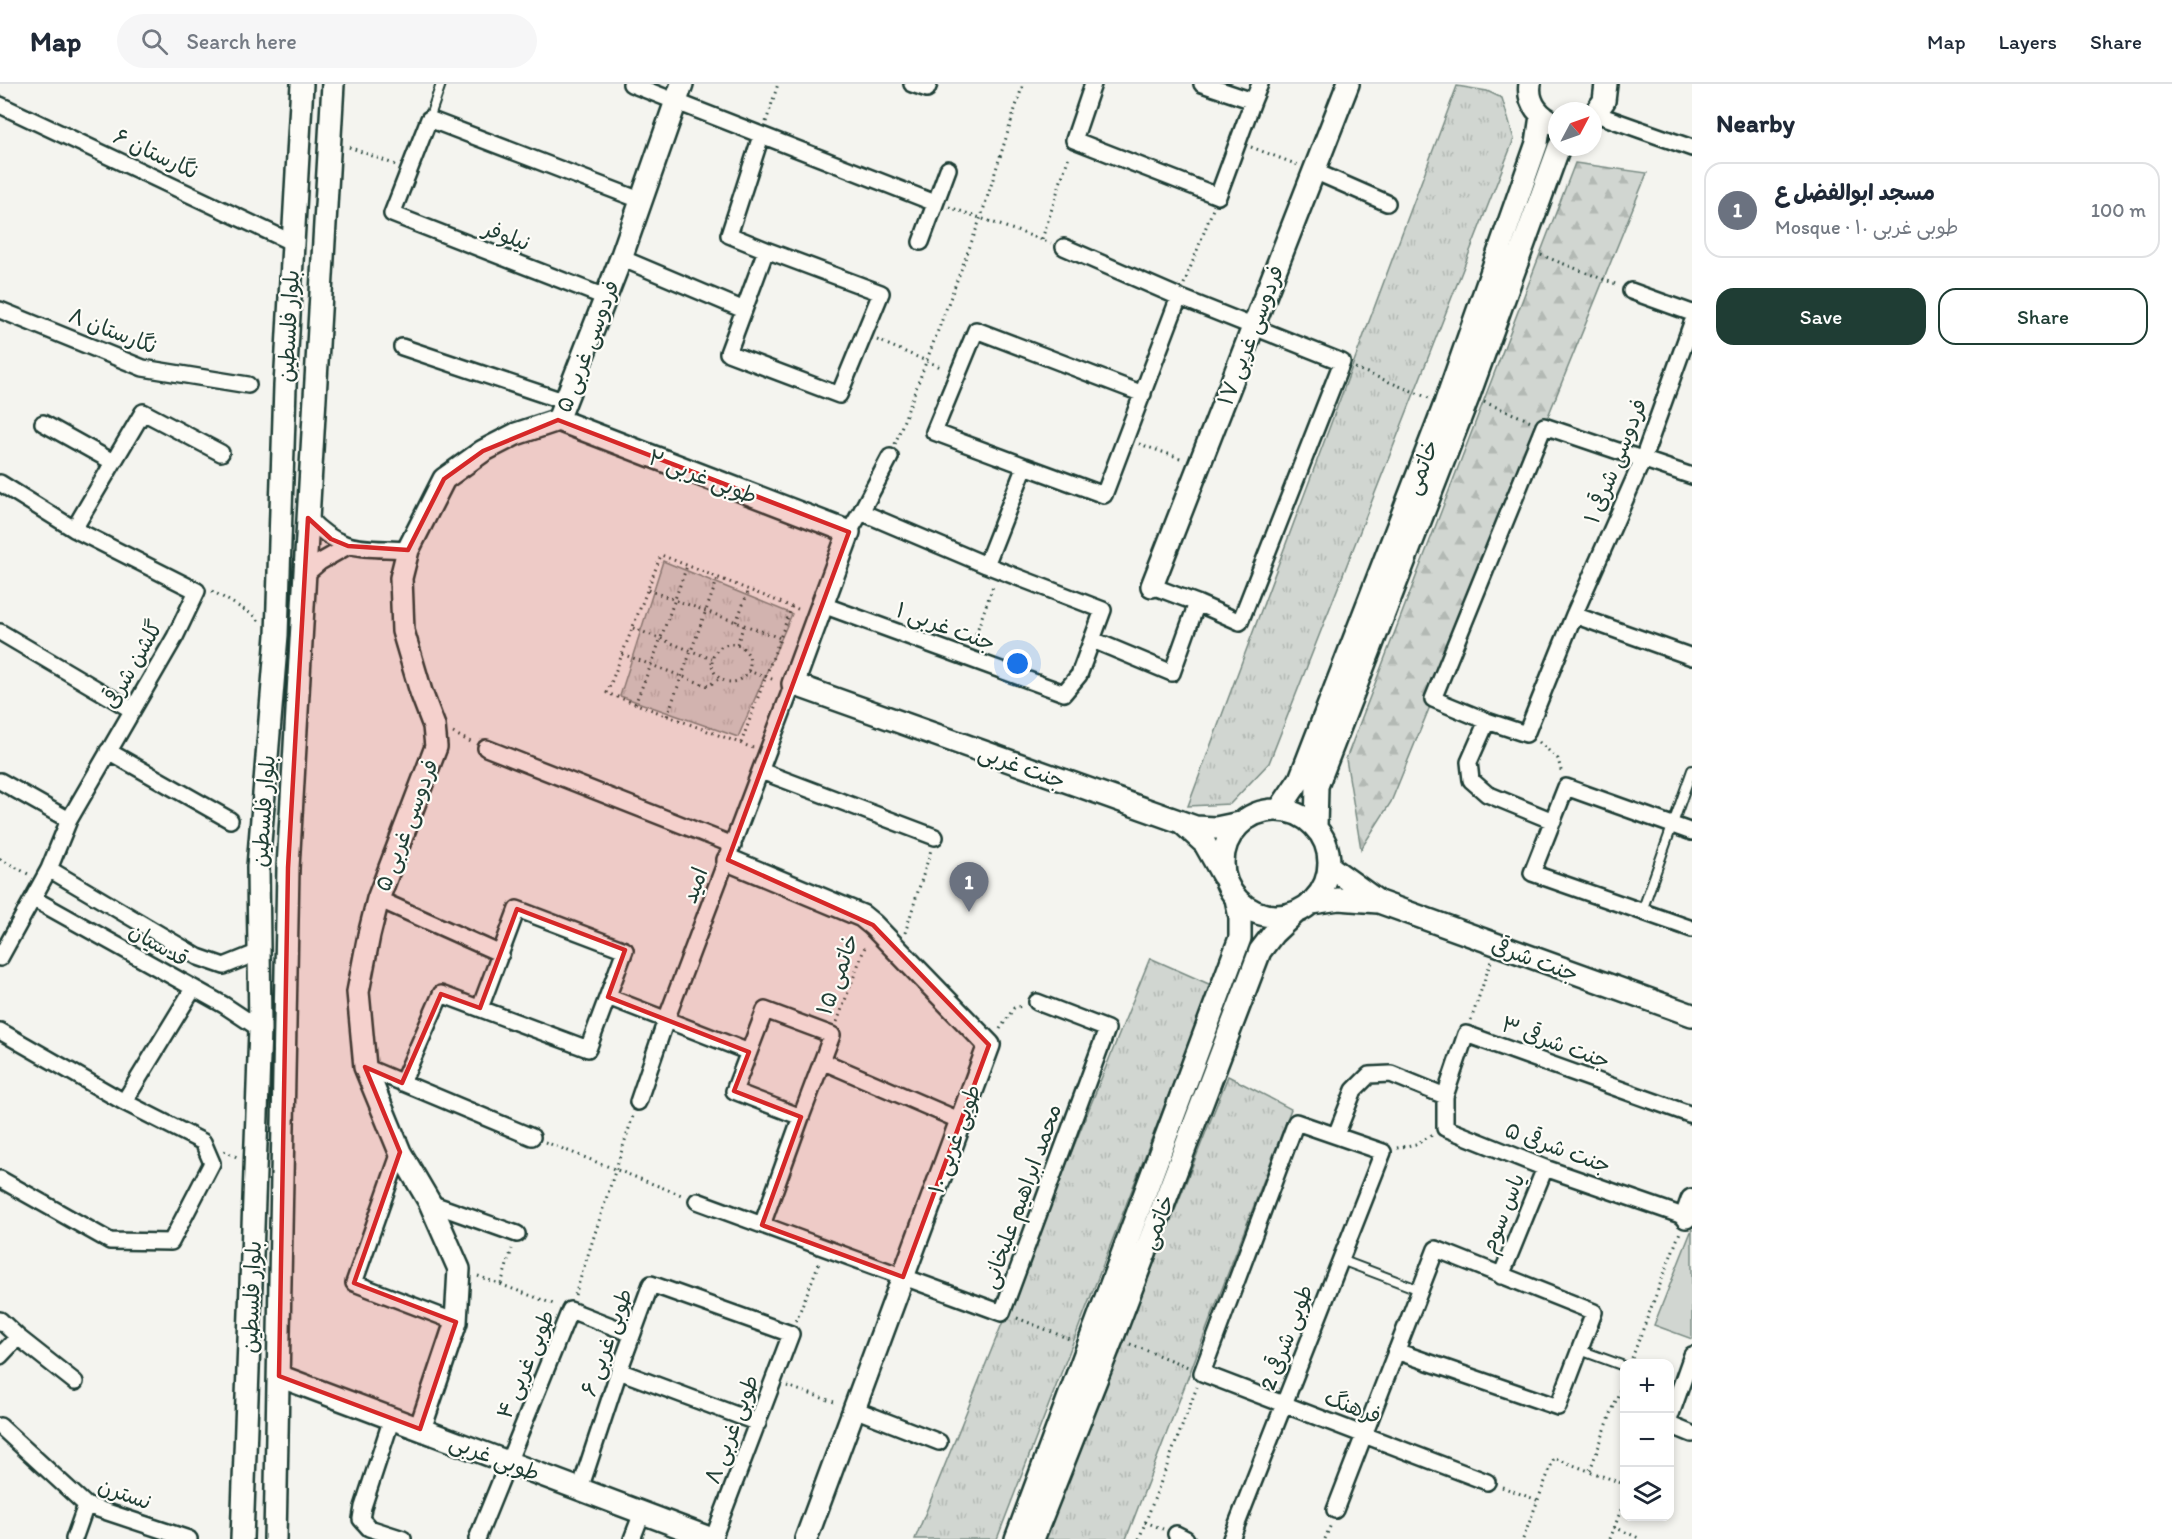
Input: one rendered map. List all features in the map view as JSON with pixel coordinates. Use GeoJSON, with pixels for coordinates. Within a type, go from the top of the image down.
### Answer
{"type":"FeatureCollection","features":[{"type":"Feature","properties":{"kind":"main road","name":"بلوار فلسطین"},"geometry":{"type":"LineString","coordinates":[[242,1539],[260,1029],[258,867],[277,634],[285,386],[302,84]]}},
{"type":"Feature","properties":{"kind":"main road","name":"بلوار فلسطین"},"geometry":{"type":"LineString","coordinates":[[275,1539],[288,868],[333,84]]}},
{"type":"Feature","properties":{"kind":"main road","name":"فردوسی غربی ۱۷"},"geometry":{"type":"LineString","coordinates":[[1152,586],[1348,84]]}},
{"type":"Feature","properties":{"kind":"main road"},"geometry":{"type":"LineString","coordinates":[[1530,84],[1533,104],[1548,119]]}},
{"type":"Feature","properties":{"kind":"main road"},"geometry":{"type":"LineString","coordinates":[[1602,104],[1606,84]]}},
{"type":"Feature","properties":{"kind":"main road","name":"فردوسی غربی ۵"},"geometry":{"type":"LineString","coordinates":[[420,1429],[456,1322],[459,1269],[430,1203],[400,1152],[365,1067],[358,992],[378,899],[436,747],[434,726],[421,692],[403,631],[401,578],[408,550],[444,479],[483,450],[562,411],[621,258],[678,93]]}},
{"type":"Feature","properties":{"kind":"main road","name":"خاتمی"},"geometry":{"type":"LineString","coordinates":[[1279,810],[1300,779],[1445,404],[1537,143],[1548,122]]}},
{"type":"Feature","properties":{"kind":"main road","name":"خاتمی"},"geometry":{"type":"LineString","coordinates":[[1316,827],[1317,786],[1469,395],[1556,156]]}},
{"type":"Feature","properties":{"kind":"main road","name":"طوبی غربی ۲"},"geometry":{"type":"LineString","coordinates":[[562,411],[849,532]]}},
{"type":"Feature","properties":{"kind":"main road"},"geometry":{"type":"LineString","coordinates":[[793,684],[849,532]]}},
{"type":"Feature","properties":{"kind":"main road","name":"جنت غربی"},"geometry":{"type":"LineString","coordinates":[[793,684],[1182,822],[1205,844],[1231,890]]}},
{"type":"Feature","properties":{"kind":"main road"},"geometry":{"type":"LineString","coordinates":[[1303,909],[1324,886],[1329,866],[1324,839],[1316,827],[1293,812],[1265,811],[1252,815],[1240,823],[1230,835],[1224,850],[1222,866],[1231,890],[1248,909],[1263,915],[1279,917],[1339,899],[1379,902]]}},
{"type":"Feature","properties":{"kind":"main road"},"geometry":{"type":"LineString","coordinates":[[1182,822],[1195,827],[1216,828],[1240,823]]}},
{"type":"Feature","properties":{"kind":"main road"},"geometry":{"type":"LineString","coordinates":[[731,853],[862,916],[989,1045]]}},
{"type":"Feature","properties":{"kind":"main road"},"geometry":{"type":"LineString","coordinates":[[1329,866],[1379,902]]}},
{"type":"Feature","properties":{"kind":"main road"},"geometry":{"type":"LineString","coordinates":[[258,867],[288,868]]}},
{"type":"Feature","properties":{"kind":"main road","name":"خاتمی"},"geometry":{"type":"LineString","coordinates":[[1016,1539],[1240,938],[1240,917],[1231,890]]}},
{"type":"Feature","properties":{"kind":"main road","name":"جنت شرقی"},"geometry":{"type":"LineString","coordinates":[[1379,902],[1692,1016]]}},
{"type":"Feature","properties":{"kind":"main road","name":"خاتمی"},"geometry":{"type":"LineString","coordinates":[[1033,1539],[1113,1337],[1260,951],[1273,934],[1303,909]]}},
{"type":"Feature","properties":{"kind":"main road","name":"طوبی غربی ۱۰"},"geometry":{"type":"LineString","coordinates":[[806,1539],[989,1045]]}},
{"type":"Feature","properties":{"kind":"main road","name":"طوبی غربی"},"geometry":{"type":"LineString","coordinates":[[279,1376],[712,1539]]}},
{"type":"Feature","properties":{"kind":"street"},"geometry":{"type":"LineString","coordinates":[[631,84],[678,93],[761,136],[935,203]]}},
{"type":"Feature","properties":{"kind":"street"},"geometry":{"type":"LineString","coordinates":[[912,84],[927,89],[929,84]]}},
{"type":"Feature","properties":{"kind":"street"},"geometry":{"type":"LineString","coordinates":[[1093,84],[1074,140],[1218,196],[1260,84]]}},
{"type":"Feature","properties":{"kind":"street"},"geometry":{"type":"LineString","coordinates":[[1202,84],[1253,101]]}},
{"type":"Feature","properties":{"kind":"street","name":"نگارستان ۶"},"geometry":{"type":"LineString","coordinates":[[0,105],[293,243]]}},
{"type":"Feature","properties":{"kind":"street"},"geometry":{"type":"LineString","coordinates":[[1602,117],[1692,148]]}},
{"type":"Feature","properties":{"kind":"street"},"geometry":{"type":"LineString","coordinates":[[409,170],[429,119],[640,200]]}},
{"type":"Feature","properties":{"kind":"street"},"geometry":{"type":"LineString","coordinates":[[761,136],[729,235],[881,292],[839,395],[728,353],[766,250]]}},
{"type":"Feature","properties":{"kind":"street"},"geometry":{"type":"LineString","coordinates":[[921,242],[948,169]]}},
{"type":"Feature","properties":{"kind":"street","name":"نیلوفر"},"geometry":{"type":"LineString","coordinates":[[409,170],[392,214],[605,297]]}},
{"type":"Feature","properties":{"kind":"street"},"geometry":{"type":"LineString","coordinates":[[1314,171],[1387,203]]}},
{"type":"Feature","properties":{"kind":"street"},"geometry":{"type":"LineString","coordinates":[[1064,247],[1179,297],[1342,362],[1240,622],[1152,586]]}},
{"type":"Feature","properties":{"kind":"street"},"geometry":{"type":"LineString","coordinates":[[621,258],[744,309]]}},
{"type":"Feature","properties":{"kind":"street"},"geometry":{"type":"LineString","coordinates":[[1631,291],[1692,313]]}},
{"type":"Feature","properties":{"kind":"street"},"geometry":{"type":"LineString","coordinates":[[1143,394],[976,330],[934,432],[1104,495],[1126,439],[1143,394],[1179,297]]}},
{"type":"Feature","properties":{"kind":"street","name":"نگارستان ۸"},"geometry":{"type":"LineString","coordinates":[[0,310],[143,368],[248,385]]}},
{"type":"Feature","properties":{"kind":"street","name":"فردوسی شرقی ۱"},"geometry":{"type":"LineString","coordinates":[[1526,734],[1574,615],[1643,459],[1692,323]]}},
{"type":"Feature","properties":{"kind":"street"},"geometry":{"type":"LineString","coordinates":[[402,347],[562,411]]}},
{"type":"Feature","properties":{"kind":"street"},"geometry":{"type":"LineString","coordinates":[[74,529],[143,412],[221,453]]}},
{"type":"Feature","properties":{"kind":"street"},"geometry":{"type":"LineString","coordinates":[[43,423],[113,462]]}},
{"type":"Feature","properties":{"kind":"street"},"geometry":{"type":"LineString","coordinates":[[1526,734],[1487,722],[1433,699],[1544,426],[1692,476]]}},
{"type":"Feature","properties":{"kind":"street"},"geometry":{"type":"LineString","coordinates":[[849,532],[890,458]]}},
{"type":"Feature","properties":{"kind":"street"},"geometry":{"type":"LineString","coordinates":[[992,567],[1025,466]]}},
{"type":"Feature","properties":{"kind":"street"},"geometry":{"type":"LineString","coordinates":[[0,483],[74,529],[197,591]]}},
{"type":"Feature","properties":{"kind":"street"},"geometry":{"type":"LineString","coordinates":[[861,512],[992,567],[1103,610],[1093,640],[1172,673],[1197,603]]}},
{"type":"Feature","properties":{"kind":"street"},"geometry":{"type":"LineString","coordinates":[[308,519],[331,539],[348,546],[408,550]]}},
{"type":"Feature","properties":{"kind":"street"},"geometry":{"type":"LineString","coordinates":[[306,574],[320,562],[348,546]]}},
{"type":"Feature","properties":{"kind":"street","name":"گلشن شرقی"},"geometry":{"type":"LineString","coordinates":[[2,951],[46,876],[69,820],[175,638],[197,591]]}},
{"type":"Feature","properties":{"kind":"street","name":"جنت غربی ۱"},"geometry":{"type":"LineString","coordinates":[[821,611],[968,658],[1064,693],[1079,675],[1093,640]]}},
{"type":"Feature","properties":{"kind":"street"},"geometry":{"type":"LineString","coordinates":[[1574,615],[1692,657]]}},
{"type":"Feature","properties":{"kind":"street"},"geometry":{"type":"LineString","coordinates":[[0,632],[132,710]]}},
{"type":"Feature","properties":{"kind":"street","name":"امید"},"geometry":{"type":"LineString","coordinates":[[638,1102],[666,1020],[793,684]]}},
{"type":"Feature","properties":{"kind":"street"},"geometry":{"type":"LineString","coordinates":[[1487,722],[1469,762],[1471,780],[1487,794],[1553,821]]}},
{"type":"Feature","properties":{"kind":"street"},"geometry":{"type":"LineString","coordinates":[[486,748],[731,853]]}},
{"type":"Feature","properties":{"kind":"street"},"geometry":{"type":"LineString","coordinates":[[108,751],[230,820]]}},
{"type":"Feature","properties":{"kind":"street"},"geometry":{"type":"LineString","coordinates":[[761,771],[935,837]]}},
{"type":"Feature","properties":{"kind":"street"},"geometry":{"type":"LineString","coordinates":[[0,781],[69,820]]}},
{"type":"Feature","properties":{"kind":"street"},"geometry":{"type":"LineString","coordinates":[[1692,832],[1566,787],[1532,873],[1692,928]]}},
{"type":"Feature","properties":{"kind":"street","name":"قدسیان"},"geometry":{"type":"LineString","coordinates":[[46,876],[198,957],[224,966],[260,952]]}},
{"type":"Feature","properties":{"kind":"street","name":"قدسیان"},"geometry":{"type":"LineString","coordinates":[[34,899],[224,1005],[260,1029]]}},
{"type":"Feature","properties":{"kind":"street"},"geometry":{"type":"LineString","coordinates":[[378,899],[501,954]]}},
{"type":"Feature","properties":{"kind":"street"},"geometry":{"type":"LineString","coordinates":[[402,1083],[441,994],[588,1049],[625,950],[517,909],[480,1008]]}},
{"type":"Feature","properties":{"kind":"street"},"geometry":{"type":"LineString","coordinates":[[124,1102],[193,989]]}},
{"type":"Feature","properties":{"kind":"street"},"geometry":{"type":"LineString","coordinates":[[608,997],[749,1052]]}},
{"type":"Feature","properties":{"kind":"street","name":"محمد ابراهیم علیخانی"},"geometry":{"type":"LineString","coordinates":[[697,1201],[1002,1313],[1107,1029],[1037,1002]]}},
{"type":"Feature","properties":{"kind":"street"},"geometry":{"type":"LineString","coordinates":[[762,1225],[832,1035],[765,1010],[734,1091],[801,1117]]}},
{"type":"Feature","properties":{"kind":"street"},"geometry":{"type":"LineString","coordinates":[[0,1030],[124,1102],[203,1142],[212,1163],[171,1242],[110,1241],[0,1179]]}},
{"type":"Feature","properties":{"kind":"street","name":"جنت شرقی ۳"},"geometry":{"type":"LineString","coordinates":[[1445,1096],[1466,1034],[1692,1115]]}},
{"type":"Feature","properties":{"kind":"street"},"geometry":{"type":"LineString","coordinates":[[822,1060],[961,1121]]}},
{"type":"Feature","properties":{"kind":"street"},"geometry":{"type":"LineString","coordinates":[[365,1067],[532,1137]]}},
{"type":"Feature","properties":{"kind":"street"},"geometry":{"type":"LineString","coordinates":[[1336,1135],[1354,1090],[1369,1075],[1391,1074],[1445,1096],[1445,1128]]}},
{"type":"Feature","properties":{"kind":"street"},"geometry":{"type":"LineString","coordinates":[[1203,1373],[1296,1122],[1383,1152]]}},
{"type":"Feature","properties":{"kind":"street","name":"جنت شرقی ۵"},"geometry":{"type":"LineString","coordinates":[[1445,1128],[1545,1168],[1689,1209]]}},
{"type":"Feature","properties":{"kind":"street"},"geometry":{"type":"LineString","coordinates":[[400,1152],[354,1283],[456,1322]]}},
{"type":"Feature","properties":{"kind":"street","name":"طوبی شرقی 2"},"geometry":{"type":"LineString","coordinates":[[1231,1539],[1383,1152]]}},
{"type":"Feature","properties":{"kind":"street","name":"یاس سوم"},"geometry":{"type":"LineString","coordinates":[[1501,1276],[1545,1168]]}},
{"type":"Feature","properties":{"kind":"street"},"geometry":{"type":"LineString","coordinates":[[430,1203],[517,1234]]}},
{"type":"Feature","properties":{"kind":"street"},"geometry":{"type":"LineString","coordinates":[[1335,1510],[1396,1351],[1436,1249],[1594,1312],[1558,1407],[1396,1351]]}},
{"type":"Feature","properties":{"kind":"street","name":"طوبی غربی ۶"},"geometry":{"type":"LineString","coordinates":[[580,1489],[651,1284],[791,1334]]}},
{"type":"Feature","properties":{"kind":"street","name":"طوبی غربی ۴"},"geometry":{"type":"LineString","coordinates":[[477,1539],[570,1310],[632,1334]]}},
{"type":"Feature","properties":{"kind":"street"},"geometry":{"type":"LineString","coordinates":[[0,1320],[75,1382]]}},
{"type":"Feature","properties":{"kind":"street","name":"طوبی غربی ۸"},"geometry":{"type":"LineString","coordinates":[[712,1539],[791,1334]]}},
{"type":"Feature","properties":{"kind":"street"},"geometry":{"type":"LineString","coordinates":[[0,1356],[18,1337]]}},
{"type":"Feature","properties":{"kind":"street"},"geometry":{"type":"LineString","coordinates":[[1671,1413],[1675,1385],[1692,1355]]}},
{"type":"Feature","properties":{"kind":"street"},"geometry":{"type":"LineString","coordinates":[[619,1371],[758,1423]]}},
{"type":"Feature","properties":{"kind":"street","name":"فرهنگ"},"geometry":{"type":"LineString","coordinates":[[1203,1373],[1486,1482]]}},
{"type":"Feature","properties":{"kind":"street"},"geometry":{"type":"LineString","coordinates":[[854,1409],[939,1442]]}},
{"type":"Feature","properties":{"kind":"street"},"geometry":{"type":"LineString","coordinates":[[392,1418],[361,1518],[369,1528],[403,1539]]}},
{"type":"Feature","properties":{"kind":"street","name":"نسترن"},"geometry":{"type":"LineString","coordinates":[[0,1426],[86,1505],[189,1539]]}},
{"type":"Feature","properties":{"kind":"street"},"geometry":{"type":"LineString","coordinates":[[1674,1427],[1692,1434]]}},
{"type":"Feature","properties":{"kind":"street"},"geometry":{"type":"LineString","coordinates":[[74,1539],[86,1505]]}},
{"type":"Feature","properties":{"kind":"street"},"geometry":{"type":"LineString","coordinates":[[632,1539],[642,1513]]}},
{"type":"Feature","properties":{"kind":"lane"},"geometry":{"type":"LineString","coordinates":[[429,119],[441,84]]}},
{"type":"Feature","properties":{"kind":"lane"},"geometry":{"type":"LineString","coordinates":[[1642,911],[1692,770]]}},
{"type":"Feature","properties":{"kind":"lane"},"geometry":{"type":"LineString","coordinates":[[1341,1260],[1420,1290]]}},
{"type":"Feature","properties":{"kind":"lane"},"geometry":{"type":"LineString","coordinates":[[1580,1350],[1620,1365]]}},
{"type":"Feature","properties":{"kind":"path"},"geometry":{"type":"LineString","coordinates":[[761,136],[778,84]]}},
{"type":"Feature","properties":{"kind":"path"},"geometry":{"type":"LineString","coordinates":[[890,458],[981,217],[1023,84]]}},
{"type":"Feature","properties":{"kind":"path"},"geometry":{"type":"LineString","coordinates":[[330,140],[409,170]]}},
{"type":"Feature","properties":{"kind":"path"},"geometry":{"type":"LineString","coordinates":[[1042,239],[1074,140]]}},
{"type":"Feature","properties":{"kind":"path"},"geometry":{"type":"LineString","coordinates":[[1238,142],[1314,171]]}},
{"type":"Feature","properties":{"kind":"path"},"geometry":{"type":"LineString","coordinates":[[1179,297],[1218,196]]}},
{"type":"Feature","properties":{"kind":"path"},"geometry":{"type":"LineString","coordinates":[[935,203],[1064,247]]}},
{"type":"Feature","properties":{"kind":"path"},"geometry":{"type":"LineString","coordinates":[[1522,248],[1631,291]]}},
{"type":"Feature","properties":{"kind":"path"},"geometry":{"type":"LineString","coordinates":[[864,335],[957,374]]}},
{"type":"Feature","properties":{"kind":"path"},"geometry":{"type":"LineString","coordinates":[[1342,362],[1445,404]]}},
{"type":"Feature","properties":{"kind":"path"},"geometry":{"type":"LineString","coordinates":[[1469,395],[1544,426]]}},
{"type":"Feature","properties":{"kind":"path"},"geometry":{"type":"LineString","coordinates":[[1126,439],[1199,465]]}},
{"type":"Feature","properties":{"kind":"path"},"geometry":{"type":"LineString","coordinates":[[767,754],[607,693],[661,555],[792,606],[821,611]]}},
{"type":"Feature","properties":{"kind":"path"},"geometry":{"type":"LineString","coordinates":[[635,704],[687,566]]}},
{"type":"Feature","properties":{"kind":"path"},"geometry":{"type":"LineString","coordinates":[[968,658],[992,567]]}},
{"type":"Feature","properties":{"kind":"path"},"geometry":{"type":"LineString","coordinates":[[667,716],[718,578]]}},
{"type":"Feature","properties":{"kind":"path"},"geometry":{"type":"LineString","coordinates":[[197,591],[206,587],[255,616],[263,626],[277,634]]}},
{"type":"Feature","properties":{"kind":"path"},"geometry":{"type":"LineString","coordinates":[[648,590],[780,638]]}},
{"type":"Feature","properties":{"kind":"path"},"geometry":{"type":"LineString","coordinates":[[736,622],[749,590]]}},
{"type":"Feature","properties":{"kind":"path"},"geometry":{"type":"LineString","coordinates":[[741,743],[792,606]]}},
{"type":"Feature","properties":{"kind":"path"},"geometry":{"type":"LineString","coordinates":[[737,644],[744,625]]}},
{"type":"Feature","properties":{"kind":"path"},"geometry":{"type":"LineString","coordinates":[[632,628],[712,659]]}},
{"type":"Feature","properties":{"kind":"path"},"geometry":{"type":"LineString","coordinates":[[726,644],[737,644],[746,651],[750,661],[748,671],[741,679],[730,682],[720,678],[713,670],[712,659],[717,649],[726,644]]}},
{"type":"Feature","properties":{"kind":"path"},"geometry":{"type":"LineString","coordinates":[[622,654],[708,686],[720,678]]}},
{"type":"Feature","properties":{"kind":"path"},"geometry":{"type":"LineString","coordinates":[[748,671],[765,678],[793,684]]}},
{"type":"Feature","properties":{"kind":"path"},"geometry":{"type":"LineString","coordinates":[[434,726],[486,748]]}},
{"type":"Feature","properties":{"kind":"path"},"geometry":{"type":"LineString","coordinates":[[1526,734],[1544,745],[1558,759],[1566,787]]}},
{"type":"Feature","properties":{"kind":"path"},"geometry":{"type":"LineString","coordinates":[[899,952],[935,837]]}},
{"type":"Feature","properties":{"kind":"path"},"geometry":{"type":"LineString","coordinates":[[0,859],[46,876]]}},
{"type":"Feature","properties":{"kind":"path","name":"خاتمی ۱۵"},"geometry":{"type":"LineString","coordinates":[[832,1035],[873,925]]}},
{"type":"Feature","properties":{"kind":"path"},"geometry":{"type":"LineString","coordinates":[[1466,1034],[1496,945]]}},
{"type":"Feature","properties":{"kind":"path"},"geometry":{"type":"LineString","coordinates":[[989,1045],[1014,1008],[1037,1002]]}},
{"type":"Feature","properties":{"kind":"path"},"geometry":{"type":"LineString","coordinates":[[459,1269],[570,1310],[638,1102]]}},
{"type":"Feature","properties":{"kind":"path"},"geometry":{"type":"LineString","coordinates":[[1383,1152],[1416,1144],[1445,1128]]}},
{"type":"Feature","properties":{"kind":"path"},"geometry":{"type":"LineString","coordinates":[[532,1137],[697,1201]]}},
{"type":"Feature","properties":{"kind":"path"},"geometry":{"type":"LineString","coordinates":[[203,1142],[256,1165]]}},
{"type":"Feature","properties":{"kind":"path"},"geometry":{"type":"LineString","coordinates":[[1632,1359],[1689,1209]]}},
{"type":"Feature","properties":{"kind":"path"},"geometry":{"type":"LineString","coordinates":[[501,1284],[517,1234]]}},
{"type":"Feature","properties":{"kind":"path"},"geometry":{"type":"LineString","coordinates":[[791,1334],[824,1248]]}},
{"type":"Feature","properties":{"kind":"path"},"geometry":{"type":"LineString","coordinates":[[1002,1313],[1088,1346]]}},
{"type":"Feature","properties":{"kind":"path"},"geometry":{"type":"LineString","coordinates":[[1113,1337],[1203,1373],[1139,1539]]}},
{"type":"Feature","properties":{"kind":"path"},"geometry":{"type":"LineString","coordinates":[[774,1382],[854,1409]]}},
{"type":"Feature","properties":{"kind":"path"},"geometry":{"type":"LineString","coordinates":[[1590,1471],[1620,1390]]}},
{"type":"Feature","properties":{"kind":"path"},"geometry":{"type":"LineString","coordinates":[[1523,1539],[1554,1458],[1620,1482]]}},
{"type":"Feature","properties":{"kind":"path"},"geometry":{"type":"LineString","coordinates":[[1486,1482],[1537,1500]]}},
{"type":"Feature","properties":{"kind":"path"},"geometry":{"type":"LineString","coordinates":[[1610,1539],[1620,1512]]}},
{"type":"Feature","properties":{"kind":"path"},"geometry":{"type":"LineString","coordinates":[[1614,1527],[1641,1539]]}},
{"type":"Feature","properties":{"kind":"highlighted area"},"geometry":{"type":"Polygon","coordinates":[[[558,420],[849,532],[728,860],[873,925],[989,1045],[903,1277],[762,1225],[801,1117],[734,1091],[749,1052],[608,997],[625,950],[517,909],[480,1008],[441,994],[402,1083],[365,1067],[400,1152],[354,1283],[456,1322],[420,1429],[279,1376],[288,868],[308,518],[331,539],[348,546],[408,550],[444,479],[483,451],[558,420]]]}},
{"type":"Feature","properties":{"kind":"green space"},"geometry":{"type":"Polygon","coordinates":[[[1457,86],[1487,91],[1502,98],[1514,139],[1269,763],[1230,804],[1188,806],[1457,86]]]}},
{"type":"Feature","properties":{"kind":"green space"},"geometry":{"type":"Polygon","coordinates":[[[1575,163],[1647,173],[1391,802],[1361,849],[1346,759],[1575,163]]]}},
{"type":"Feature","properties":{"kind":"green space"},"geometry":{"type":"Polygon","coordinates":[[[663,561],[792,614],[738,737],[620,696],[663,561]]]}},
{"type":"Feature","properties":{"kind":"green space"},"geometry":{"type":"Polygon","coordinates":[[[1150,958],[1211,985],[997,1539],[915,1539],[1150,958]]]}},
{"type":"Feature","properties":{"kind":"green space"},"geometry":{"type":"Polygon","coordinates":[[[1228,1076],[1291,1109],[1126,1539],[1045,1539],[1228,1076]]]}},
{"type":"Feature","properties":{"kind":"green space"},"geometry":{"type":"Polygon","coordinates":[[[1692,1229],[1692,1339],[1654,1325],[1692,1229]]]}},
{"type":"Feature","properties":{"kind":"place","name":"مسجد ابوالفضل ع"},"geometry":{"type":"Point","coordinates":[969,912]}}]}
